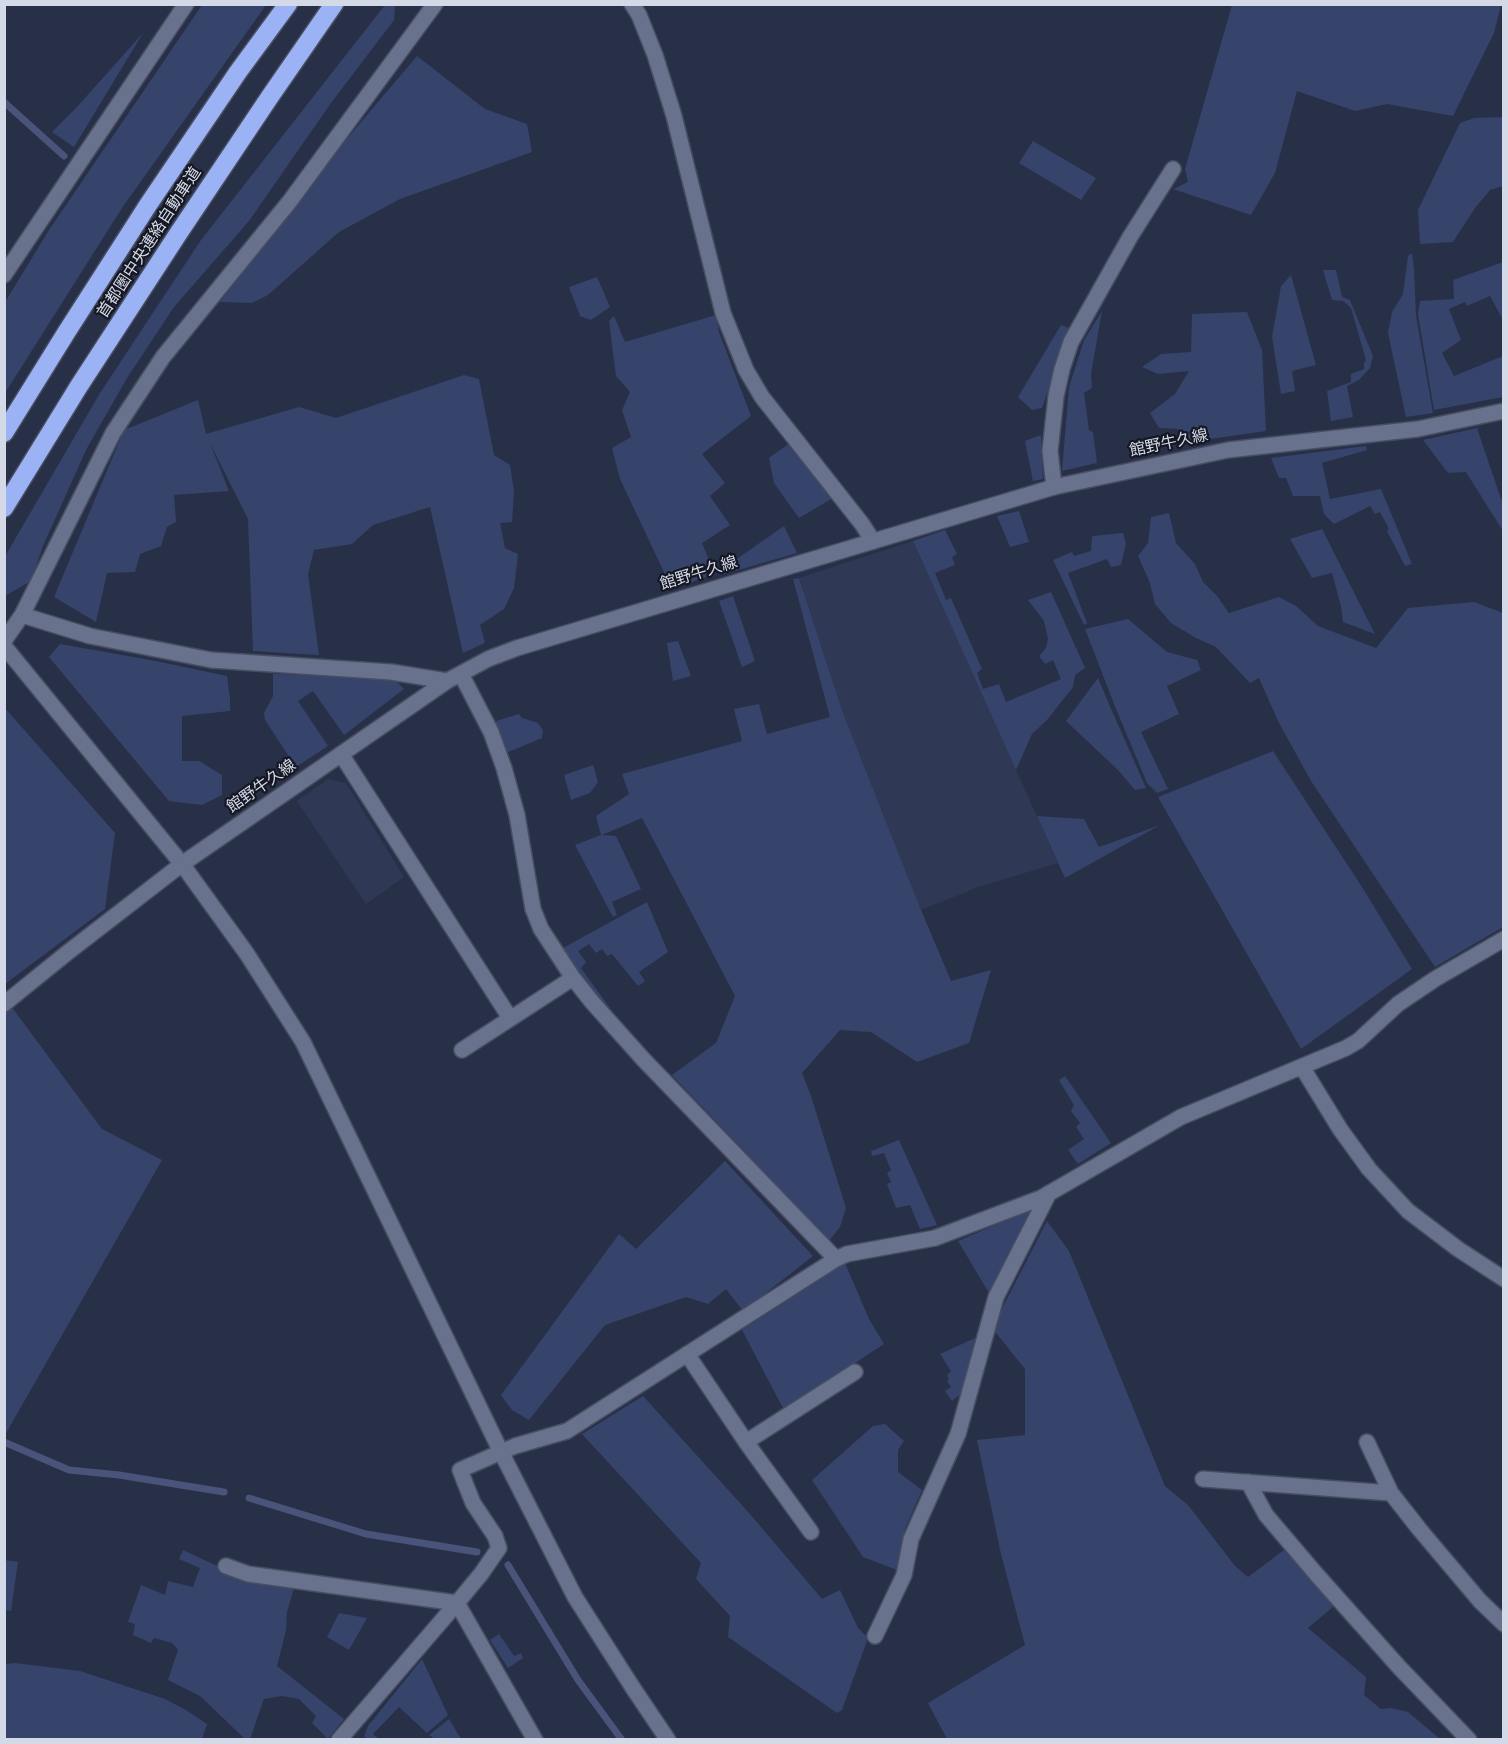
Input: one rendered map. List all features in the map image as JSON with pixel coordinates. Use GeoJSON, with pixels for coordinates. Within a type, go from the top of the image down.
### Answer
{"type":"FeatureCollection","features":[{"type":"Feature","properties":{"kind":"highway","name":"首都圏中央連絡自動車道"},"geometry":{"type":"LineString","coordinates":[[4,434],[148,205],[238,72],[288,4]]}},
{"type":"Feature","properties":{"kind":"highway","name":"首都圏中央連絡自動車道"},"geometry":{"type":"LineString","coordinates":[[4,508],[79,386],[178,234],[334,4]]}},
{"type":"Feature","properties":{"kind":"street"},"geometry":{"type":"LineString","coordinates":[[4,275],[186,4]]}},
{"type":"Feature","properties":{"kind":"street"},"geometry":{"type":"LineString","coordinates":[[4,641],[22,615],[113,432],[163,357],[290,201],[435,4]]}},
{"type":"Feature","properties":{"kind":"street"},"geometry":{"type":"LineString","coordinates":[[632,4],[639,15],[655,55],[674,116],[723,313],[746,370],[762,397],[873,541]]}},
{"type":"Feature","properties":{"kind":"street"},"geometry":{"type":"LineString","coordinates":[[1054,487],[1050,450],[1056,396],[1071,342],[1130,237],[1173,169]]}},
{"type":"Feature","properties":{"kind":"street","name":"館野牛久線"},"geometry":{"type":"LineString","coordinates":[[4,1004],[182,864],[454,677],[488,659],[517,648],[1054,487],[1228,450],[1418,429],[1503,411]]}},
{"type":"Feature","properties":{"kind":"street"},"geometry":{"type":"LineString","coordinates":[[22,615],[90,636],[211,660],[454,677],[490,732],[504,768],[517,815],[533,909],[541,929],[573,978],[643,1059],[836,1259]]}},
{"type":"Feature","properties":{"kind":"street"},"geometry":{"type":"LineString","coordinates":[[4,646],[182,864],[252,963],[303,1042],[501,1452],[575,1597],[668,1740]]}},
{"type":"Feature","properties":{"kind":"street"},"geometry":{"type":"LineString","coordinates":[[341,754],[510,1018]]}},
{"type":"Feature","properties":{"kind":"street"},"geometry":{"type":"LineString","coordinates":[[345,1737],[481,1574],[499,1548],[495,1536],[473,1503],[460,1470],[515,1446],[567,1431],[836,1259],[847,1254],[935,1238],[1041,1198],[1181,1117],[1346,1048],[1358,1041],[1398,1004],[1503,939]]}},
{"type":"Feature","properties":{"kind":"street"},"geometry":{"type":"LineString","coordinates":[[462,1050],[573,978]]}},
{"type":"Feature","properties":{"kind":"street"},"geometry":{"type":"LineString","coordinates":[[1302,1067],[1340,1129],[1369,1168],[1408,1211],[1503,1279]]}},
{"type":"Feature","properties":{"kind":"street"},"geometry":{"type":"LineString","coordinates":[[875,1636],[904,1575],[911,1539],[958,1434],[996,1297],[1049,1193]]}},
{"type":"Feature","properties":{"kind":"street"},"geometry":{"type":"LineString","coordinates":[[687,1354],[746,1442],[812,1532]]}},
{"type":"Feature","properties":{"kind":"street"},"geometry":{"type":"LineString","coordinates":[[746,1442],[855,1372]]}},
{"type":"Feature","properties":{"kind":"street"},"geometry":{"type":"LineString","coordinates":[[1367,1442],[1391,1493],[1419,1530],[1480,1601],[1503,1624]]}},
{"type":"Feature","properties":{"kind":"street"},"geometry":{"type":"LineString","coordinates":[[1203,1479],[1391,1493]]}},
{"type":"Feature","properties":{"kind":"street"},"geometry":{"type":"LineString","coordinates":[[1248,1482],[1266,1515],[1317,1575],[1469,1740]]}},
{"type":"Feature","properties":{"kind":"street"},"geometry":{"type":"LineString","coordinates":[[226,1566],[248,1574],[457,1603]]}},
{"type":"Feature","properties":{"kind":"street"},"geometry":{"type":"LineString","coordinates":[[457,1603],[535,1740]]}},
{"type":"Feature","properties":{"kind":"shaded area"},"geometry":{"type":"Polygon","coordinates":[[[1232,4],[1501,5],[1494,33],[1453,116],[1387,104],[1355,111],[1297,91],[1275,173],[1251,215],[1173,189],[1188,182],[1185,169],[1232,4]]]}},
{"type":"Feature","properties":{"kind":"shaded area"},"geometry":{"type":"Polygon","coordinates":[[[202,5],[266,5],[122,208],[5,393],[5,302],[49,230],[202,5]]]}},
{"type":"Feature","properties":{"kind":"shaded area"},"geometry":{"type":"Polygon","coordinates":[[[385,5],[395,5],[394,20],[331,103],[249,221],[174,307],[127,378],[86,450],[43,546],[31,581],[5,596],[4,558],[100,393],[201,240],[385,5]]]}},
{"type":"Feature","properties":{"kind":"shaded area"},"geometry":{"type":"Polygon","coordinates":[[[143,33],[74,147],[52,132],[76,108],[143,33]]]}},
{"type":"Feature","properties":{"kind":"shaded area"},"geometry":{"type":"Polygon","coordinates":[[[417,56],[485,109],[527,124],[532,152],[400,199],[339,232],[268,295],[252,303],[220,302],[322,168],[417,56]]]}},
{"type":"Feature","properties":{"kind":"shaded area"},"geometry":{"type":"Polygon","coordinates":[[[1503,117],[1503,186],[1490,190],[1453,242],[1420,244],[1418,210],[1460,123],[1474,118],[1503,117]]]}},
{"type":"Feature","properties":{"kind":"shaded area"},"geometry":{"type":"Polygon","coordinates":[[[1033,141],[1096,178],[1081,200],[1019,163],[1033,141]]]}},
{"type":"Feature","properties":{"kind":"shaded area"},"geometry":{"type":"Polygon","coordinates":[[[1412,253],[1416,316],[1433,413],[1406,417],[1388,333],[1392,312],[1403,294],[1408,256],[1412,253]]]}},
{"type":"Feature","properties":{"kind":"shaded area"},"geometry":{"type":"Polygon","coordinates":[[[1503,262],[1503,317],[1490,296],[1467,306],[1465,302],[1449,309],[1461,340],[1442,353],[1454,376],[1503,356],[1503,397],[1434,410],[1418,314],[1420,301],[1454,299],[1453,280],[1503,262]]]}},
{"type":"Feature","properties":{"kind":"shaded area"},"geometry":{"type":"Polygon","coordinates":[[[1323,270],[1336,270],[1342,297],[1350,300],[1373,356],[1370,368],[1359,380],[1347,386],[1353,417],[1331,421],[1327,391],[1351,382],[1351,374],[1364,369],[1366,360],[1351,308],[1343,301],[1332,300],[1323,270]]]}},
{"type":"Feature","properties":{"kind":"shaded area"},"geometry":{"type":"Polygon","coordinates":[[[1291,275],[1316,365],[1292,371],[1295,391],[1281,394],[1272,337],[1281,286],[1291,275]]]}},
{"type":"Feature","properties":{"kind":"shaded area"},"geometry":{"type":"Polygon","coordinates":[[[597,277],[610,307],[591,320],[580,316],[569,287],[597,277]]]}},
{"type":"Feature","properties":{"kind":"shaded area"},"geometry":{"type":"Polygon","coordinates":[[[1102,311],[1091,374],[1092,388],[1084,393],[1089,430],[1093,432],[1097,463],[1062,471],[1069,387],[1084,340],[1102,311]]]}},
{"type":"Feature","properties":{"kind":"shaded area"},"geometry":{"type":"Polygon","coordinates":[[[1247,312],[1262,350],[1266,431],[1182,443],[1178,429],[1159,428],[1150,413],[1175,394],[1189,371],[1158,374],[1142,367],[1161,354],[1191,352],[1192,314],[1247,312]]]}},
{"type":"Feature","properties":{"kind":"shaded area"},"geometry":{"type":"Polygon","coordinates":[[[716,315],[719,332],[751,416],[702,454],[725,483],[710,496],[730,525],[702,543],[715,574],[672,589],[620,479],[612,448],[631,437],[622,410],[630,392],[616,376],[609,321],[614,316],[625,342],[716,315]]]}},
{"type":"Feature","properties":{"kind":"shaded area"},"geometry":{"type":"Polygon","coordinates":[[[1061,325],[1069,328],[1042,408],[1032,410],[1018,397],[1061,325]]]}},
{"type":"Feature","properties":{"kind":"shaded area"},"geometry":{"type":"Polygon","coordinates":[[[464,375],[479,379],[494,455],[510,465],[514,492],[512,522],[500,523],[505,548],[518,554],[514,588],[504,609],[480,625],[485,643],[463,653],[430,507],[373,525],[352,544],[314,550],[308,574],[319,655],[253,651],[248,519],[210,443],[229,491],[174,495],[176,522],[167,527],[161,546],[140,554],[135,572],[107,573],[96,622],[54,597],[124,430],[198,400],[206,434],[299,407],[336,418],[464,375]]]}},
{"type":"Feature","properties":{"kind":"shaded area"},"geometry":{"type":"Polygon","coordinates":[[[1477,428],[1503,500],[1503,531],[1466,472],[1448,473],[1423,440],[1477,428]]]}},
{"type":"Feature","properties":{"kind":"shaded area"},"geometry":{"type":"Polygon","coordinates":[[[1041,435],[1043,479],[1033,481],[1025,441],[1041,435]]]}},
{"type":"Feature","properties":{"kind":"shaded area"},"geometry":{"type":"Polygon","coordinates":[[[790,443],[833,498],[799,518],[774,483],[769,458],[790,443]]]}},
{"type":"Feature","properties":{"kind":"shaded area"},"geometry":{"type":"Polygon","coordinates":[[[1366,446],[1367,450],[1322,463],[1330,499],[1381,489],[1412,564],[1405,566],[1380,512],[1375,514],[1370,506],[1334,524],[1324,514],[1320,496],[1293,496],[1286,478],[1279,478],[1271,458],[1366,446]]]}},
{"type":"Feature","properties":{"kind":"shaded area"},"geometry":{"type":"Polygon","coordinates":[[[1019,511],[1029,542],[1010,547],[997,516],[1019,511]]]}},
{"type":"Feature","properties":{"kind":"shaded area"},"geometry":{"type":"Polygon","coordinates":[[[1169,513],[1176,543],[1195,564],[1203,582],[1229,613],[1279,597],[1296,606],[1318,626],[1376,648],[1408,608],[1474,602],[1503,613],[1503,927],[1435,967],[1311,781],[1278,721],[1259,678],[1250,683],[1216,647],[1171,623],[1155,604],[1150,583],[1138,556],[1148,543],[1151,517],[1169,513]]]}},
{"type":"Feature","properties":{"kind":"shaded area"},"geometry":{"type":"Polygon","coordinates":[[[784,526],[797,553],[721,575],[721,570],[784,526]]]}},
{"type":"Feature","properties":{"kind":"shaded area"},"geometry":{"type":"Polygon","coordinates":[[[1322,529],[1375,634],[1343,622],[1332,573],[1312,578],[1290,539],[1322,529]]]}},
{"type":"Feature","properties":{"kind":"shaded area"},"geometry":{"type":"Polygon","coordinates":[[[945,530],[957,554],[952,557],[955,565],[935,573],[946,600],[951,598],[982,669],[977,673],[983,689],[999,684],[1006,702],[1061,679],[1053,660],[1045,664],[1039,656],[1046,648],[1048,639],[1044,621],[1028,600],[1051,592],[1085,668],[1075,675],[1073,687],[1047,720],[1032,734],[1016,770],[913,541],[945,530]]]}},
{"type":"Feature","properties":{"kind":"shaded area"},"geometry":{"type":"Polygon","coordinates":[[[1123,533],[1126,543],[1121,565],[1111,567],[1107,559],[1068,573],[1087,623],[1084,625],[1053,560],[1072,552],[1074,556],[1091,551],[1092,536],[1123,533]]]}},
{"type":"Feature","properties":{"kind":"shaded area"},"geometry":{"type":"Polygon","coordinates":[[[913,541],[1058,863],[981,886],[921,910],[843,713],[799,578],[913,541]]]}},
{"type":"Feature","properties":{"kind":"shaded area"},"geometry":{"type":"Polygon","coordinates":[[[799,578],[843,713],[951,981],[991,970],[969,1043],[917,1062],[871,1032],[840,1030],[802,1073],[846,1208],[840,1227],[829,1241],[672,1075],[716,1043],[735,996],[642,818],[602,835],[616,836],[641,889],[612,902],[617,915],[613,917],[575,845],[601,835],[596,816],[629,794],[622,774],[742,741],[734,709],[759,704],[767,734],[830,717],[793,579],[799,578]]]}},
{"type":"Feature","properties":{"kind":"shaded area"},"geometry":{"type":"Polygon","coordinates":[[[733,596],[755,661],[742,667],[719,601],[733,596]]]}},
{"type":"Feature","properties":{"kind":"shaded area"},"geometry":{"type":"Polygon","coordinates":[[[1128,619],[1167,652],[1197,660],[1201,670],[1167,686],[1179,714],[1141,732],[1168,789],[1157,793],[1147,783],[1085,629],[1128,619]]]}},
{"type":"Feature","properties":{"kind":"shaded area"},"geometry":{"type":"Polygon","coordinates":[[[678,641],[691,676],[673,681],[667,643],[678,641]]]}},
{"type":"Feature","properties":{"kind":"shaded area"},"geometry":{"type":"Polygon","coordinates":[[[60,644],[227,676],[230,711],[182,716],[182,761],[199,761],[222,775],[222,795],[202,805],[169,801],[49,657],[60,644]]]}},
{"type":"Feature","properties":{"kind":"shaded area"},"geometry":{"type":"Polygon","coordinates":[[[273,674],[391,676],[404,689],[344,735],[313,691],[298,701],[328,746],[296,767],[265,720],[264,713],[273,696],[273,674]]]}},
{"type":"Feature","properties":{"kind":"shaded area"},"geometry":{"type":"Polygon","coordinates":[[[1098,678],[1146,788],[1135,790],[1118,770],[1066,721],[1098,678]]]}},
{"type":"Feature","properties":{"kind":"shaded area"},"geometry":{"type":"Polygon","coordinates":[[[4,707],[115,833],[105,909],[5,984],[4,707]]]}},
{"type":"Feature","properties":{"kind":"shaded area"},"geometry":{"type":"Polygon","coordinates":[[[519,714],[522,718],[538,723],[543,730],[542,738],[506,753],[493,722],[519,714]]]}},
{"type":"Feature","properties":{"kind":"shaded area"},"geometry":{"type":"Polygon","coordinates":[[[1273,751],[1362,887],[1412,969],[1301,1049],[1158,797],[1273,751]]]}},
{"type":"Feature","properties":{"kind":"shaded area"},"geometry":{"type":"Polygon","coordinates":[[[593,765],[598,782],[590,793],[571,800],[564,775],[593,765]]]}},
{"type":"Feature","properties":{"kind":"shaded area"},"geometry":{"type":"Polygon","coordinates":[[[328,779],[346,783],[404,877],[366,904],[297,801],[328,779]]]}},
{"type":"Feature","properties":{"kind":"shaded area"},"geometry":{"type":"Polygon","coordinates":[[[1037,816],[1084,819],[1099,847],[1160,825],[1065,878],[1037,816]]]}},
{"type":"Feature","properties":{"kind":"shaded area"},"geometry":{"type":"Polygon","coordinates":[[[647,902],[668,952],[639,972],[645,981],[638,986],[612,954],[607,956],[602,949],[596,953],[589,944],[578,951],[586,962],[581,968],[610,1008],[607,1010],[561,949],[647,902]]]}},
{"type":"Feature","properties":{"kind":"shaded area"},"geometry":{"type":"Polygon","coordinates":[[[11,1006],[102,1129],[162,1160],[5,1435],[4,1013],[11,1006]]]}},
{"type":"Feature","properties":{"kind":"shaded area"},"geometry":{"type":"Polygon","coordinates":[[[1065,1076],[1111,1143],[1078,1164],[1068,1150],[1084,1139],[1076,1127],[1080,1123],[1071,1111],[1074,1105],[1059,1080],[1065,1076]]]}},
{"type":"Feature","properties":{"kind":"shaded area"},"geometry":{"type":"Polygon","coordinates":[[[899,1140],[937,1225],[920,1229],[910,1205],[896,1208],[887,1184],[891,1182],[887,1173],[891,1170],[884,1153],[872,1156],[871,1151],[899,1140]]]}},
{"type":"Feature","properties":{"kind":"shaded area"},"geometry":{"type":"Polygon","coordinates":[[[725,1161],[813,1256],[743,1311],[726,1289],[708,1304],[686,1297],[605,1325],[529,1420],[512,1410],[501,1395],[619,1234],[636,1249],[725,1161]]]}},
{"type":"Feature","properties":{"kind":"shaded area"},"geometry":{"type":"Polygon","coordinates":[[[1037,1207],[1012,1250],[989,1293],[958,1241],[1037,1207]]]}},
{"type":"Feature","properties":{"kind":"shaded area"},"geometry":{"type":"Polygon","coordinates":[[[1047,1221],[1069,1251],[1165,1486],[1188,1505],[1235,1566],[1248,1577],[1284,1550],[1334,1606],[1308,1628],[1366,1677],[1364,1695],[1381,1709],[1391,1708],[1408,1712],[1440,1739],[947,1739],[928,1703],[1025,1645],[1001,1554],[977,1440],[1025,1435],[1025,1369],[992,1328],[1047,1221]]]}},
{"type":"Feature","properties":{"kind":"shaded area"},"geometry":{"type":"Polygon","coordinates":[[[845,1263],[869,1319],[884,1344],[784,1410],[742,1330],[845,1263]]]}},
{"type":"Feature","properties":{"kind":"shaded area"},"geometry":{"type":"Polygon","coordinates":[[[975,1338],[962,1393],[952,1401],[945,1391],[951,1387],[947,1381],[949,1379],[947,1375],[951,1371],[940,1354],[975,1338]]]}},
{"type":"Feature","properties":{"kind":"shaded area"},"geometry":{"type":"Polygon","coordinates":[[[643,1396],[750,1514],[822,1599],[840,1590],[858,1628],[868,1638],[842,1710],[837,1713],[728,1637],[730,1616],[696,1579],[701,1563],[582,1434],[643,1396]]]}},
{"type":"Feature","properties":{"kind":"shaded area"},"geometry":{"type":"Polygon","coordinates":[[[885,1424],[904,1441],[898,1450],[898,1472],[922,1490],[905,1529],[897,1570],[863,1557],[812,1480],[873,1426],[885,1424]]]}},
{"type":"Feature","properties":{"kind":"shaded area"},"geometry":{"type":"Polygon","coordinates":[[[183,1550],[245,1579],[294,1588],[277,1666],[344,1719],[328,1739],[312,1723],[316,1716],[299,1699],[282,1696],[264,1699],[250,1739],[245,1739],[200,1696],[168,1680],[178,1650],[172,1643],[154,1638],[151,1643],[133,1635],[135,1624],[128,1622],[141,1585],[165,1595],[168,1581],[193,1587],[200,1568],[179,1559],[183,1550]]]}},
{"type":"Feature","properties":{"kind":"shaded area"},"geometry":{"type":"Polygon","coordinates":[[[4,1560],[18,1562],[11,1611],[5,1610],[4,1560]]]}},
{"type":"Feature","properties":{"kind":"shaded area"},"geometry":{"type":"Polygon","coordinates":[[[339,1613],[367,1618],[349,1650],[327,1637],[339,1613]]]}},
{"type":"Feature","properties":{"kind":"shaded area"},"geometry":{"type":"Polygon","coordinates":[[[499,1634],[514,1656],[521,1653],[523,1658],[508,1668],[490,1640],[499,1634]]]}},
{"type":"Feature","properties":{"kind":"shaded area"},"geometry":{"type":"Polygon","coordinates":[[[422,1659],[448,1715],[427,1733],[399,1707],[373,1734],[379,1739],[367,1739],[364,1736],[368,1726],[422,1659]]]}},
{"type":"Feature","properties":{"kind":"shaded area"},"geometry":{"type":"Polygon","coordinates":[[[15,1663],[80,1671],[165,1699],[207,1724],[202,1739],[5,1739],[5,1664],[15,1663]]]}},
{"type":"Feature","properties":{"kind":"shaded area"},"geometry":{"type":"Polygon","coordinates":[[[449,1719],[461,1739],[435,1739],[429,1735],[449,1719]]]}},
{"type":"Feature","properties":{"kind":"waterway"},"geometry":{"type":"LineString","coordinates":[[4,102],[64,156]]}},
{"type":"Feature","properties":{"kind":"waterway"},"geometry":{"type":"LineString","coordinates":[[4,1442],[69,1470],[119,1475],[224,1492]]}},
{"type":"Feature","properties":{"kind":"waterway"},"geometry":{"type":"LineString","coordinates":[[249,1498],[366,1534],[477,1552]]}},
{"type":"Feature","properties":{"kind":"waterway"},"geometry":{"type":"LineString","coordinates":[[508,1565],[578,1680],[622,1740]]}}]}
